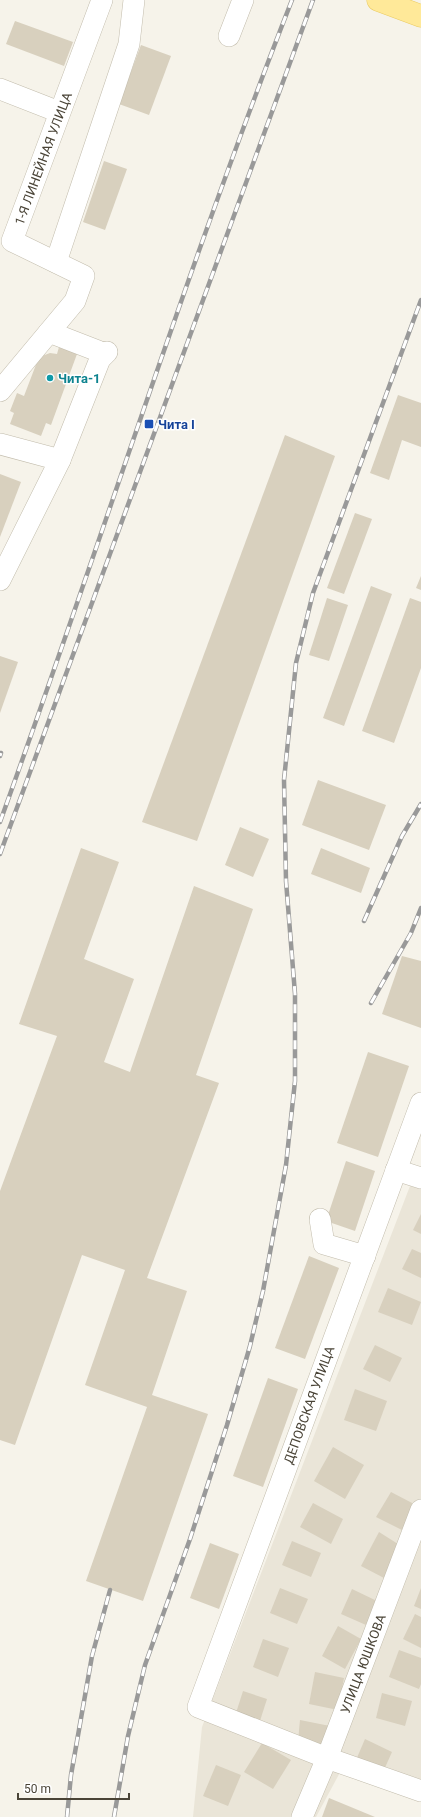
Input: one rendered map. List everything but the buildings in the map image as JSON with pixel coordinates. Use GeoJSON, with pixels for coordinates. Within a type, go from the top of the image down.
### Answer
{"type":"FeatureCollection","features":[{"type":"Feature","properties":{"kind":"main road"},"geometry":{"type":"LineString","coordinates":[[378,0],[421,16]]}},
{"type":"Feature","properties":{"kind":"street","name":"1-Я ЛИНЕЙНАЯ УЛИЦА"},"geometry":{"type":"LineString","coordinates":[[49,332],[75,301],[84,276],[12,241],[102,0]]}},
{"type":"Feature","properties":{"kind":"street"},"geometry":{"type":"LineString","coordinates":[[56,262],[129,44],[134,0]]}},
{"type":"Feature","properties":{"kind":"street"},"geometry":{"type":"LineString","coordinates":[[229,36],[243,0]]}},
{"type":"Feature","properties":{"kind":"street"},"geometry":{"type":"LineString","coordinates":[[0,89],[59,112]]}},
{"type":"Feature","properties":{"kind":"street"},"geometry":{"type":"LineString","coordinates":[[0,391],[49,332],[98,351],[104,355],[60,460],[0,580]]}},
{"type":"Feature","properties":{"kind":"street"},"geometry":{"type":"LineString","coordinates":[[0,444],[60,460]]}},
{"type":"Feature","properties":{"kind":"street","name":"ДЕПОВСКАЯ УЛИЦА"},"geometry":{"type":"LineString","coordinates":[[327,1758],[198,1707],[421,1103]]}},
{"type":"Feature","properties":{"kind":"street"},"geometry":{"type":"LineString","coordinates":[[396,1170],[421,1178]]}},
{"type":"Feature","properties":{"kind":"street"},"geometry":{"type":"LineString","coordinates":[[320,1219],[324,1244],[365,1256]]}},
{"type":"Feature","properties":{"kind":"street","name":"УЛИЦА ЮШКОВА"},"geometry":{"type":"LineString","coordinates":[[302,1817],[327,1758],[421,1510]]}},
{"type":"Feature","properties":{"kind":"street"},"geometry":{"type":"LineString","coordinates":[[327,1758],[421,1791]]}},
{"type":"Feature","properties":{"kind":"shaded area"},"geometry":{"type":"Polygon","coordinates":[[[410,1186],[421,1189],[421,1798],[344,1765],[316,1817],[193,1817],[202,1727],[410,1186]]]}},
{"type":"Feature","properties":{"kind":"railway"},"geometry":{"type":"LineString","coordinates":[[0,822],[179,307],[253,102],[292,0]]}},
{"type":"Feature","properties":{"kind":"railway"},"geometry":{"type":"LineString","coordinates":[[0,854],[313,0]]}},
{"type":"Feature","properties":{"kind":"railway"},"geometry":{"type":"LineString","coordinates":[[114,1817],[128,1736],[145,1665],[190,1539],[227,1425],[250,1346],[263,1291],[286,1165],[295,1081],[295,994],[286,881],[284,780],[296,663],[313,593],[421,300]]}},
{"type":"Feature","properties":{"kind":"railway"},"geometry":{"type":"LineString","coordinates":[[364,921],[402,836],[421,804]]}},
{"type":"Feature","properties":{"kind":"railway"},"geometry":{"type":"LineString","coordinates":[[371,1003],[411,933],[421,908]]}},
{"type":"Feature","properties":{"kind":"railway"},"geometry":{"type":"LineString","coordinates":[[67,1817],[71,1775],[92,1656],[110,1590]]}},
{"type":"Feature","properties":{"kind":"place","name":"Чита-1"},"geometry":{"type":"Point","coordinates":[50,378]}},
{"type":"Feature","properties":{"kind":"place","name":"Чита I"},"geometry":{"type":"Point","coordinates":[149,424]}}]}
